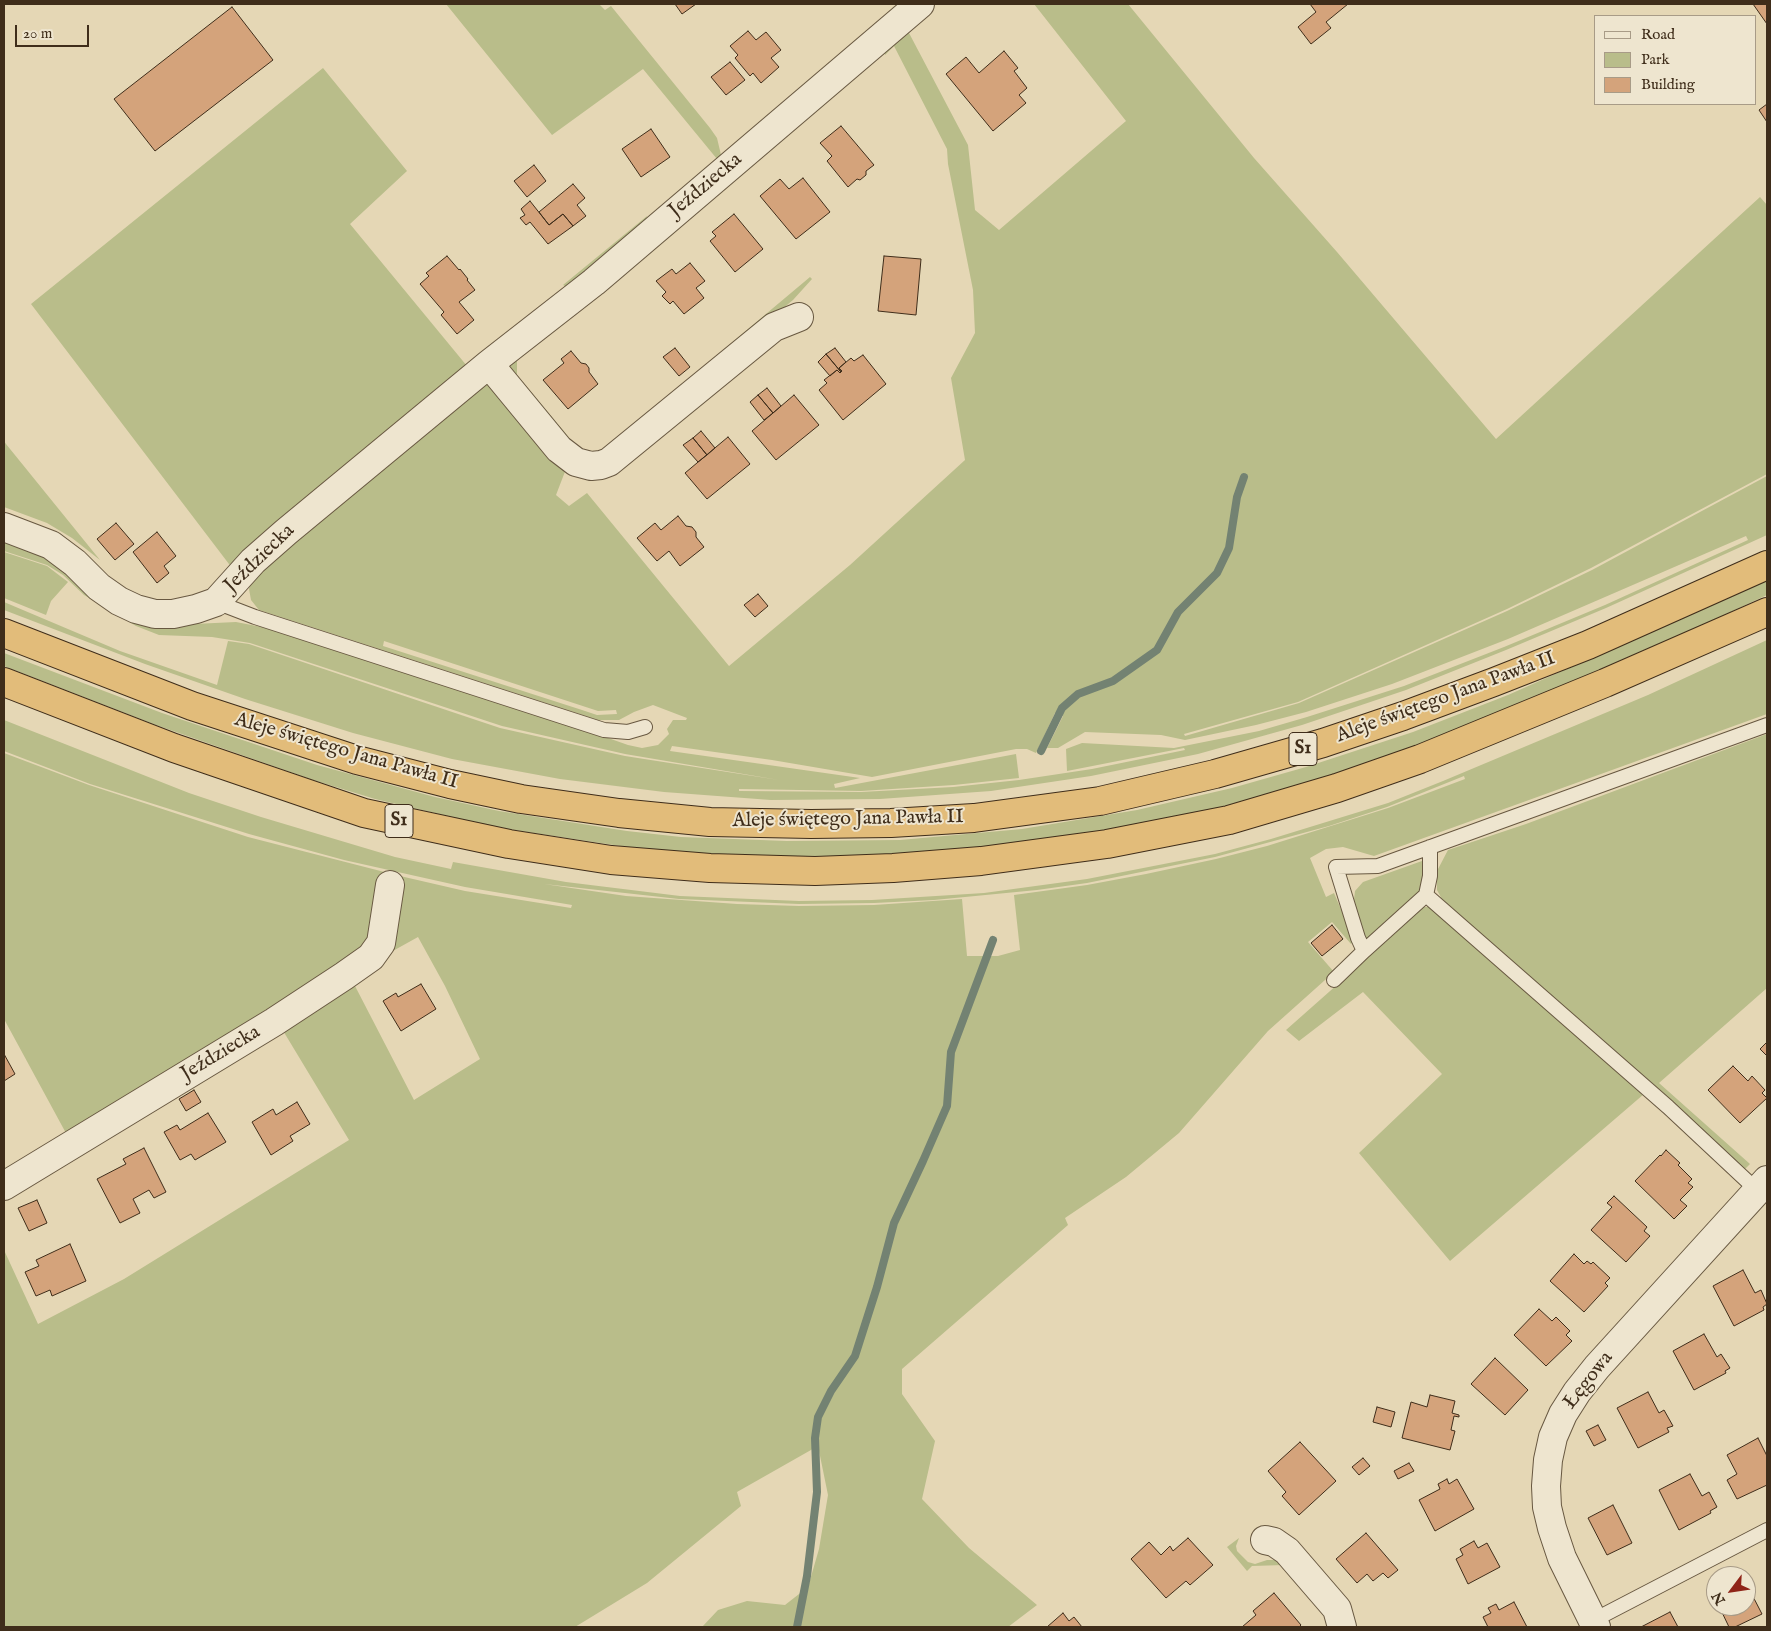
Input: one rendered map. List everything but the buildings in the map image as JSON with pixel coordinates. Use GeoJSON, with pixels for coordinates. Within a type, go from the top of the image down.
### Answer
{"type":"FeatureCollection","features":[{"type":"Feature","properties":{"kind":"highway","name":"Aleje świętego Jana Pawła II"},"geometry":{"type":"LineString","coordinates":[[4,633],[192,706],[357,760],[450,784],[609,812],[710,822],[891,824],[974,818],[1100,801],[1215,774],[1323,743],[1403,716],[1588,645],[1767,565]]}},
{"type":"Feature","properties":{"kind":"highway","name":"S1"},"geometry":{"type":"LineString","coordinates":[[4,682],[174,748],[364,813],[509,844],[611,860],[710,868],[834,871],[991,860],[1107,844],[1229,820],[1337,788],[1420,759],[1605,683],[1767,612]]}},
{"type":"Feature","properties":{"kind":"street","name":"Jeździecka"},"geometry":{"type":"LineString","coordinates":[[4,527],[51,545],[75,563],[99,587],[136,609],[155,614],[173,614],[216,602],[253,561],[286,532],[489,364],[594,282],[920,4]]}},
{"type":"Feature","properties":{"kind":"street"},"geometry":{"type":"LineString","coordinates":[[489,364],[559,449],[576,462],[591,466],[601,465],[609,462],[774,327],[799,317]]}},
{"type":"Feature","properties":{"kind":"street","name":"Jeździecka"},"geometry":{"type":"LineString","coordinates":[[4,1186],[274,1022],[370,957],[381,943],[390,886]]}},
{"type":"Feature","properties":{"kind":"street","name":"Łęgowa"},"geometry":{"type":"LineString","coordinates":[[1594,1624],[1562,1558],[1547,1507],[1548,1460],[1553,1437],[1563,1414],[1596,1367],[1764,1190]]}},
{"type":"Feature","properties":{"kind":"street"},"geometry":{"type":"LineString","coordinates":[[1264,1540],[1274,1542],[1287,1551],[1337,1609],[1342,1627]]}},
{"type":"Feature","properties":{"kind":"lane"},"geometry":{"type":"LineString","coordinates":[[216,602],[274,623],[604,730],[628,732],[645,727]]}},
{"type":"Feature","properties":{"kind":"lane"},"geometry":{"type":"LineString","coordinates":[[1364,951],[1358,938],[1336,867],[1378,866],[1767,725]]}},
{"type":"Feature","properties":{"kind":"lane"},"geometry":{"type":"LineString","coordinates":[[1334,980],[1426,895],[1430,876],[1430,847]]}},
{"type":"Feature","properties":{"kind":"lane"},"geometry":{"type":"LineString","coordinates":[[1426,895],[1764,1190]]}},
{"type":"Feature","properties":{"kind":"lane"},"geometry":{"type":"LineString","coordinates":[[1594,1624],[1767,1530]]}},
{"type":"Feature","properties":{"kind":"green space"},"geometry":{"type":"Polygon","coordinates":[[[446,4],[599,4],[605,10],[611,6],[710,128],[717,138],[721,155],[717,159],[643,69],[552,135],[446,4]]]}},
{"type":"Feature","properties":{"kind":"green space"},"geometry":{"type":"Polygon","coordinates":[[[1034,4],[1128,4],[1254,158],[1337,252],[1496,439],[1760,197],[1767,205],[1767,474],[1591,568],[1507,609],[1298,702],[1184,734],[1185,736],[1299,703],[1507,611],[1592,570],[1767,476],[1767,535],[1606,608],[1506,650],[1406,690],[1302,725],[1198,754],[1091,776],[991,791],[880,799],[771,800],[664,792],[560,779],[452,759],[353,733],[245,699],[145,664],[4,610],[4,602],[120,651],[217,685],[228,641],[249,644],[500,728],[625,756],[779,780],[625,754],[502,726],[250,643],[212,637],[159,635],[136,626],[84,595],[63,575],[47,565],[4,551],[4,539],[24,545],[173,625],[236,622],[277,630],[628,745],[642,748],[658,745],[669,734],[667,729],[673,720],[686,720],[687,718],[653,705],[619,720],[598,720],[259,610],[251,600],[249,589],[251,579],[477,387],[487,385],[495,387],[566,469],[556,495],[569,506],[587,493],[729,666],[850,565],[965,460],[951,378],[975,333],[973,290],[948,164],[947,149],[894,46],[885,55],[884,50],[903,34],[909,33],[968,145],[975,210],[999,230],[1126,121],[1034,4]],[[1746,536],[1508,639],[1392,684],[1306,712],[1185,740],[1161,735],[1085,732],[1058,748],[1047,748],[1063,716],[1055,713],[1036,753],[1027,749],[1016,749],[872,777],[672,746],[670,751],[860,778],[834,784],[835,788],[1016,754],[1019,778],[954,785],[861,791],[739,789],[739,791],[861,792],[953,787],[1019,780],[1092,769],[1185,750],[1184,748],[1067,771],[1066,749],[1082,743],[1174,748],[1259,731],[1307,717],[1404,686],[1504,647],[1605,605],[1748,540],[1746,536]],[[384,641],[383,646],[597,715],[617,714],[616,710],[598,711],[384,641]]]}},
{"type":"Feature","properties":{"kind":"green space"},"geometry":{"type":"Polygon","coordinates":[[[323,68],[407,171],[350,224],[467,366],[232,568],[31,304],[323,68]]]}},
{"type":"Feature","properties":{"kind":"green space"},"geometry":{"type":"Polygon","coordinates":[[[647,216],[645,223],[569,288],[563,285],[647,216]]]}},
{"type":"Feature","properties":{"kind":"green space"},"geometry":{"type":"Polygon","coordinates":[[[810,277],[812,279],[793,300],[604,457],[591,459],[580,457],[563,444],[515,386],[510,374],[509,366],[513,357],[525,347],[531,348],[517,360],[517,375],[582,453],[598,455],[810,277]]]}},
{"type":"Feature","properties":{"kind":"green space"},"geometry":{"type":"Polygon","coordinates":[[[4,441],[100,560],[72,538],[47,523],[4,507],[4,441]]]}},
{"type":"Feature","properties":{"kind":"green space"},"geometry":{"type":"Polygon","coordinates":[[[4,552],[47,566],[68,582],[51,601],[46,615],[4,598],[4,552]]]}},
{"type":"Feature","properties":{"kind":"green space"},"geometry":{"type":"Polygon","coordinates":[[[1767,580],[1767,595],[1722,616],[1512,708],[1349,770],[1206,812],[1087,836],[903,856],[793,858],[684,853],[627,847],[494,827],[375,799],[313,780],[156,725],[4,666],[4,653],[162,713],[317,765],[435,797],[499,811],[627,831],[681,837],[787,841],[900,840],[1022,829],[1137,810],[1232,788],[1306,767],[1413,732],[1508,695],[1767,580]]]}},
{"type":"Feature","properties":{"kind":"green space"},"geometry":{"type":"Polygon","coordinates":[[[1767,640],[1767,714],[1374,856],[1343,847],[1326,849],[1310,858],[1326,897],[1334,893],[1354,940],[1351,944],[1332,922],[1308,942],[1334,972],[1268,1031],[1179,1133],[1126,1177],[1065,1218],[1068,1225],[902,1369],[902,1394],[935,1441],[922,1499],[969,1548],[1037,1605],[1008,1627],[702,1627],[718,1610],[747,1601],[785,1605],[808,1587],[819,1549],[828,1495],[818,1446],[737,1492],[741,1506],[647,1583],[575,1627],[4,1627],[4,1250],[38,1324],[124,1279],[349,1140],[282,1029],[355,986],[414,1100],[480,1059],[445,986],[418,937],[391,952],[370,947],[67,1135],[4,1019],[4,753],[89,785],[248,837],[465,891],[571,908],[572,905],[465,887],[344,860],[249,834],[90,784],[4,751],[4,720],[189,793],[261,817],[395,857],[451,869],[453,862],[566,882],[680,896],[799,901],[872,900],[984,893],[1087,879],[1215,854],[1388,803],[1648,695],[1767,640]],[[1464,776],[1387,807],[1329,826],[1215,857],[1087,883],[1037,890],[934,900],[799,904],[679,899],[544,884],[626,896],[737,904],[799,906],[874,905],[962,899],[967,956],[998,956],[1020,950],[1014,895],[1087,885],[1146,874],[1267,846],[1388,808],[1465,779],[1464,776]]]}},
{"type":"Feature","properties":{"kind":"green space"},"geometry":{"type":"Polygon","coordinates":[[[1767,734],[1767,988],[1659,1083],[1750,1164],[1744,1170],[1444,903],[1437,890],[1437,871],[1448,850],[1526,824],[1767,734]]]}},
{"type":"Feature","properties":{"kind":"green space"},"geometry":{"type":"Polygon","coordinates":[[[1422,861],[1424,870],[1420,893],[1365,942],[1353,908],[1355,891],[1363,882],[1422,861]]]}},
{"type":"Feature","properties":{"kind":"green space"},"geometry":{"type":"Polygon","coordinates":[[[1420,907],[1436,907],[1644,1094],[1450,1261],[1359,1153],[1442,1074],[1363,992],[1299,1041],[1286,1030],[1420,907]]]}},
{"type":"Feature","properties":{"kind":"green space"},"geometry":{"type":"Polygon","coordinates":[[[1239,1538],[1236,1546],[1237,1551],[1248,1562],[1255,1564],[1267,1560],[1277,1560],[1284,1565],[1252,1566],[1247,1571],[1227,1547],[1239,1538]]]}},
{"type":"Feature","properties":{"kind":"waterway"},"geometry":{"type":"LineString","coordinates":[[1041,751],[1062,708],[1078,694],[1113,681],[1157,650],[1178,612],[1217,573],[1229,548],[1237,497],[1244,477]]}},
{"type":"Feature","properties":{"kind":"waterway"},"geometry":{"type":"LineString","coordinates":[[797,1627],[807,1576],[817,1492],[815,1438],[818,1417],[831,1391],[855,1356],[877,1287],[894,1223],[947,1106],[951,1052],[993,940]]}}]}
